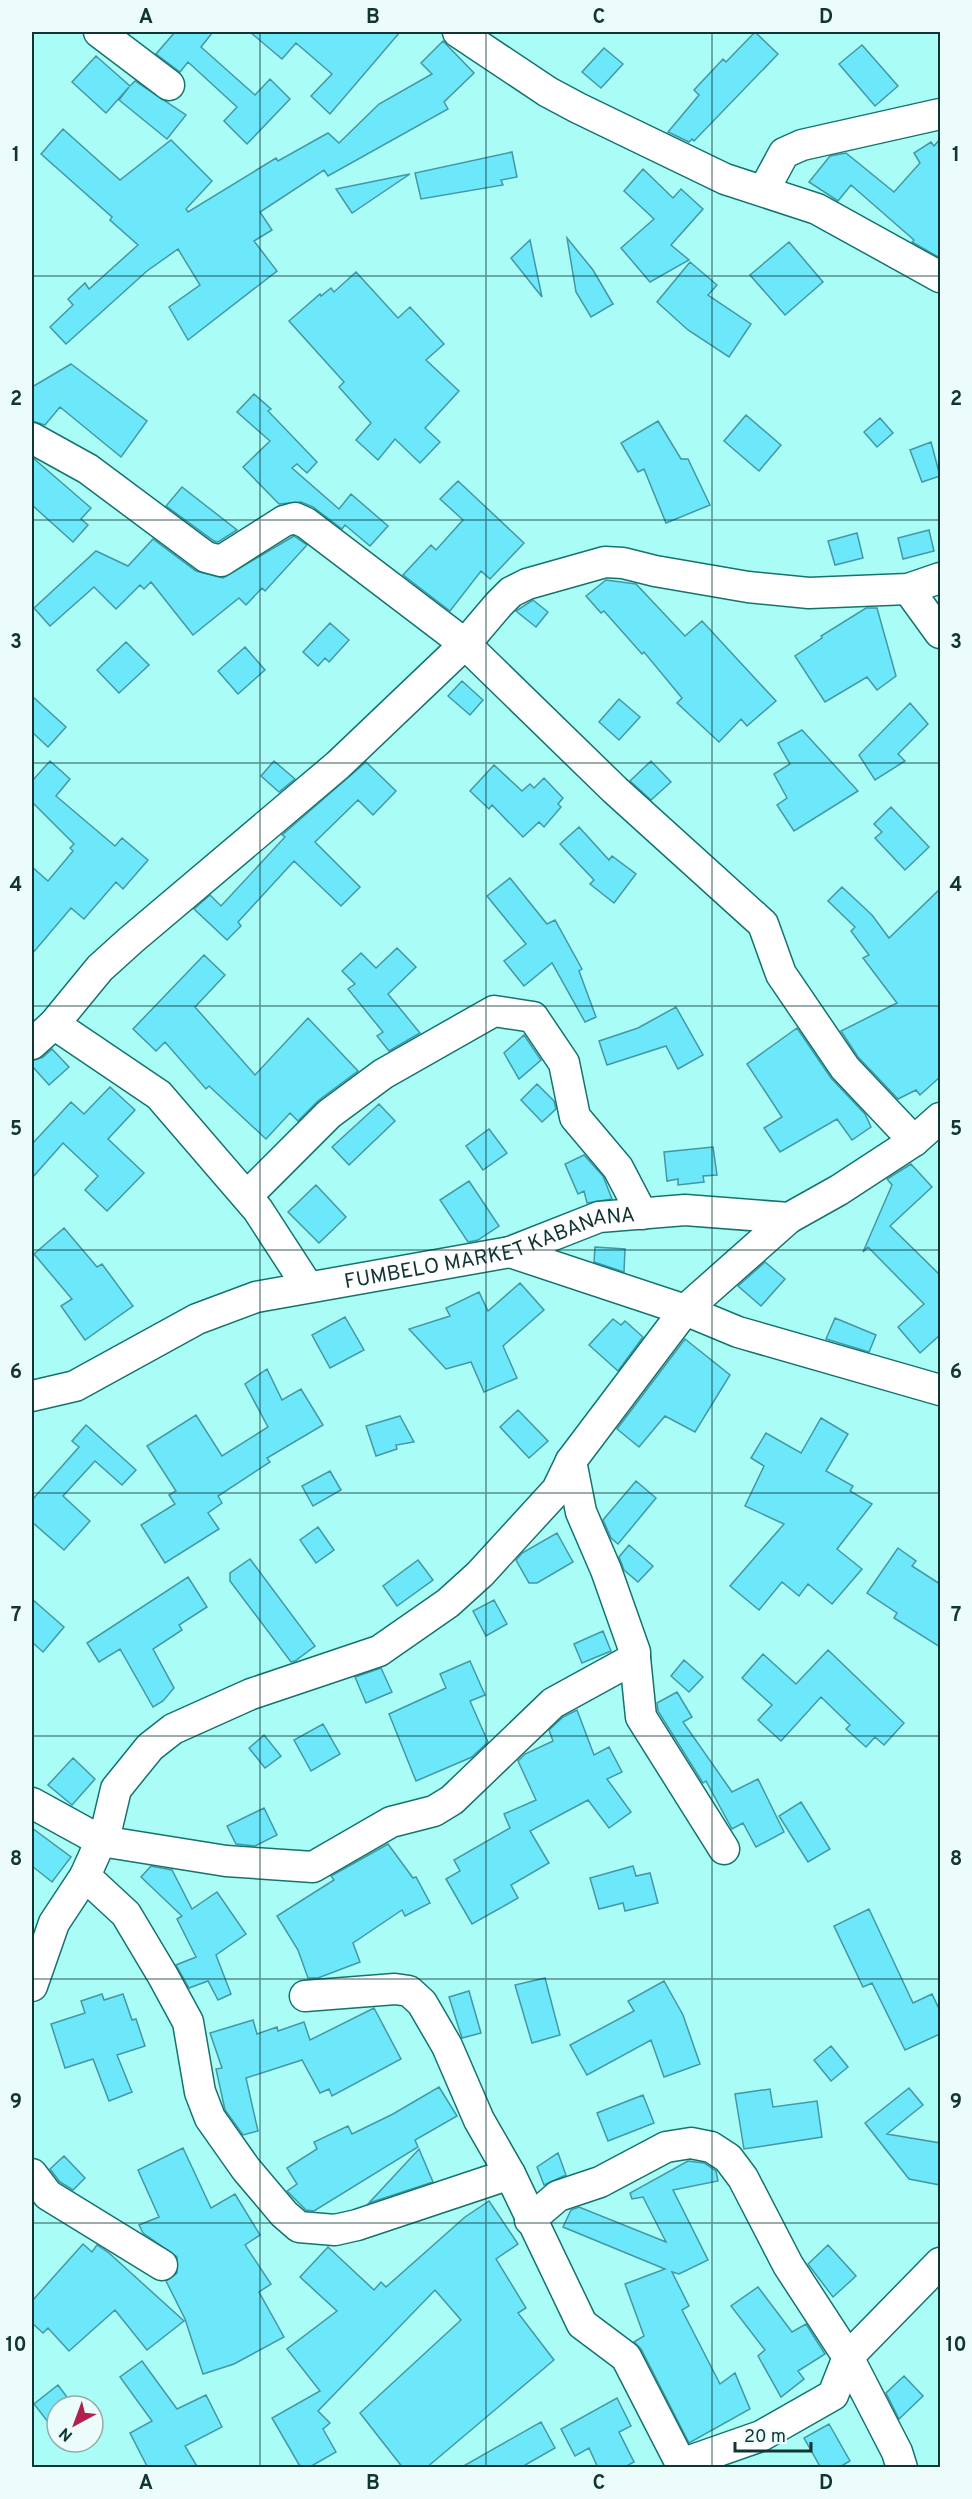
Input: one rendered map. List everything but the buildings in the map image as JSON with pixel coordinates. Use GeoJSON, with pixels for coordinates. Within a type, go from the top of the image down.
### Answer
{"type":"FeatureCollection","features":[{"type":"Feature","properties":{"kind":"street"},"geometry":{"type":"LineString","coordinates":[[99,32],[169,85]]}},
{"type":"Feature","properties":{"kind":"street"},"geometry":{"type":"LineString","coordinates":[[458,32],[568,103],[724,179],[764,190],[817,209],[940,278]]}},
{"type":"Feature","properties":{"kind":"street"},"geometry":{"type":"LineString","coordinates":[[764,190],[771,172],[784,153],[802,145],[940,114]]}},
{"type":"Feature","properties":{"kind":"street"},"geometry":{"type":"LineString","coordinates":[[32,438],[88,469],[206,557],[221,561],[284,521],[295,518],[306,523],[465,644],[615,790],[763,924],[781,974],[839,1058],[914,1141]]}},
{"type":"Feature","properties":{"kind":"street"},"geometry":{"type":"LineString","coordinates":[[32,1044],[54,1024],[100,968],[338,765],[465,644],[511,592],[527,584],[605,562],[623,563],[655,571],[748,587],[809,593],[908,589],[940,578]]}},
{"type":"Feature","properties":{"kind":"street"},"geometry":{"type":"LineString","coordinates":[[908,589],[940,633]]}},
{"type":"Feature","properties":{"kind":"street"},"geometry":{"type":"LineString","coordinates":[[247,1196],[329,1114],[383,1074],[494,1011],[532,1017],[564,1063],[575,1117],[618,1168],[642,1214]]}},
{"type":"Feature","properties":{"kind":"street"},"geometry":{"type":"LineString","coordinates":[[54,1024],[159,1095],[247,1196],[308,1287]]}},
{"type":"Feature","properties":{"kind":"street"},"geometry":{"type":"LineString","coordinates":[[32,1986],[54,1923],[85,1876],[101,1841],[116,1789],[150,1747],[173,1729],[251,1694],[379,1652],[423,1622],[480,1574],[557,1490],[571,1461],[685,1310],[789,1218],[840,1190],[914,1141],[940,1118]]}},
{"type":"Feature","properties":{"kind":"street","name":"FUMBELO MARKET KABANANA"},"geometry":{"type":"LineString","coordinates":[[32,1396],[75,1386],[197,1319],[256,1296],[510,1252],[598,1217],[685,1210],[789,1218]]}},
{"type":"Feature","properties":{"kind":"street"},"geometry":{"type":"LineString","coordinates":[[510,1252],[685,1310],[738,1332],[940,1390]]}},
{"type":"Feature","properties":{"kind":"street"},"geometry":{"type":"LineString","coordinates":[[571,1461],[581,1512],[606,1570],[635,1652],[641,1717],[724,1849]]}},
{"type":"Feature","properties":{"kind":"street"},"geometry":{"type":"LineString","coordinates":[[32,1803],[101,1841],[226,1861],[313,1867],[391,1822],[434,1811],[452,1800],[553,1703],[635,1658]]}},
{"type":"Feature","properties":{"kind":"street"},"geometry":{"type":"LineString","coordinates":[[85,1876],[126,1914],[188,2022],[200,2092],[210,2118],[246,2169],[284,2214],[299,2227],[334,2230],[357,2225],[510,2174]]}},
{"type":"Feature","properties":{"kind":"street"},"geometry":{"type":"LineString","coordinates":[[305,1996],[352,1991],[409,1991],[422,2003],[447,2046],[479,2120],[510,2174],[530,2220],[582,2324],[626,2357],[680,2466],[761,2436],[833,2395],[848,2357],[940,2263]]}},
{"type":"Feature","properties":{"kind":"street"},"geometry":{"type":"LineString","coordinates":[[530,2220],[558,2196],[600,2182],[666,2147],[691,2143],[711,2147],[728,2158],[743,2178],[788,2265],[848,2357],[897,2452],[902,2468]]}},
{"type":"Feature","properties":{"kind":"street"},"geometry":{"type":"LineString","coordinates":[[32,2174],[48,2195],[162,2265]]}}]}
